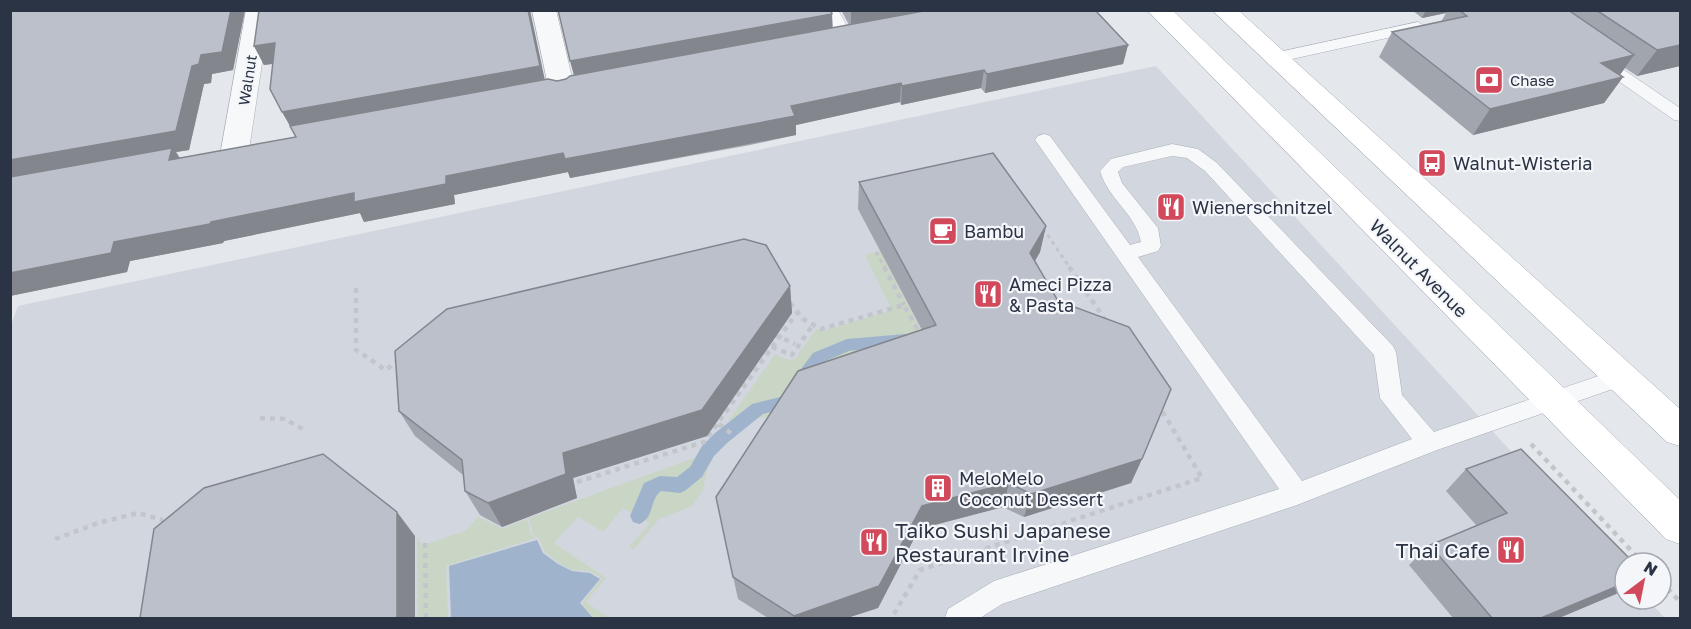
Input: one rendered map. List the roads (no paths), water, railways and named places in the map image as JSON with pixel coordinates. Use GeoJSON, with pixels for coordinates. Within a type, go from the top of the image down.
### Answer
{"type":"FeatureCollection","features":[{"type":"Feature","properties":{"kind":"main road","name":"Walnut Avenue"},"geometry":{"type":"LineString","coordinates":[[1158,10],[1680,526]]}},
{"type":"Feature","properties":{"kind":"main road"},"geometry":{"type":"LineString","coordinates":[[1223,10],[1680,430]]}},
{"type":"Feature","properties":{"kind":"street","name":"Walnut"},"geometry":{"type":"LineString","coordinates":[[232,150],[258,10]]}},
{"type":"Feature","properties":{"kind":"street"},"geometry":{"type":"LineString","coordinates":[[544,10],[562,90]]}},
{"type":"Feature","properties":{"kind":"lane"},"geometry":{"type":"LineString","coordinates":[[823,42],[851,36],[830,10]]}},
{"type":"Feature","properties":{"kind":"lane"},"geometry":{"type":"LineString","coordinates":[[1274,58],[1436,23]]}},
{"type":"Feature","properties":{"kind":"lane"},"geometry":{"type":"LineString","coordinates":[[1582,49],[1679,114]]}},
{"type":"Feature","properties":{"kind":"lane"},"geometry":{"type":"LineString","coordinates":[[1044,140],[1297,494]]}},
{"type":"Feature","properties":{"kind":"lane"},"geometry":{"type":"LineString","coordinates":[[1126,254],[1151,246],[1148,228],[1113,185],[1109,171],[1117,163],[1172,150],[1192,153],[1211,167],[1385,352],[1391,398],[1429,443]]}},
{"type":"Feature","properties":{"kind":"lane"},"geometry":{"type":"LineString","coordinates":[[958,618],[994,594],[1297,494],[1429,443],[1622,377]]}},
{"type":"Feature","properties":{"kind":"water"},"geometry":{"type":"Polygon","coordinates":[[[537,540],[543,553],[558,564],[572,571],[590,573],[600,579],[580,603],[593,618],[451,618],[449,566],[537,540]]]}},
{"type":"Feature","properties":{"kind":"waterway"},"geometry":{"type":"LineString","coordinates":[[639,516],[645,507],[647,493],[651,489],[666,483],[680,485],[696,472],[708,451],[721,438],[758,409],[785,402],[819,357],[847,345],[905,340]]}},
{"type":"Feature","properties":{"kind":"waterway"},"geometry":{"type":"LineString","coordinates":[[590,573],[594,569]]}},
{"type":"Feature","properties":{"kind":"place","name":"Chase"},"geometry":{"type":"Point","coordinates":[1489,80]}},
{"type":"Feature","properties":{"kind":"place","name":"Walnut-Wisteria"},"geometry":{"type":"Point","coordinates":[1432,163]}},
{"type":"Feature","properties":{"kind":"place","name":"Wienerschnitzel"},"geometry":{"type":"Point","coordinates":[1171,207]}},
{"type":"Feature","properties":{"kind":"place","name":"Bambu"},"geometry":{"type":"Point","coordinates":[943,231]}},
{"type":"Feature","properties":{"kind":"place","name":"Ameci Pizza & Pasta"},"geometry":{"type":"Point","coordinates":[988,294]}},
{"type":"Feature","properties":{"kind":"place","name":"MeloMelo Coconut Dessert"},"geometry":{"type":"Point","coordinates":[938,488]}},
{"type":"Feature","properties":{"kind":"place","name":"Taiko Sushi Japanese Restaurant Irvine"},"geometry":{"type":"Point","coordinates":[874,542]}},
{"type":"Feature","properties":{"kind":"place","name":"Thai Cafe"},"geometry":{"type":"Point","coordinates":[1511,550]}}]}
